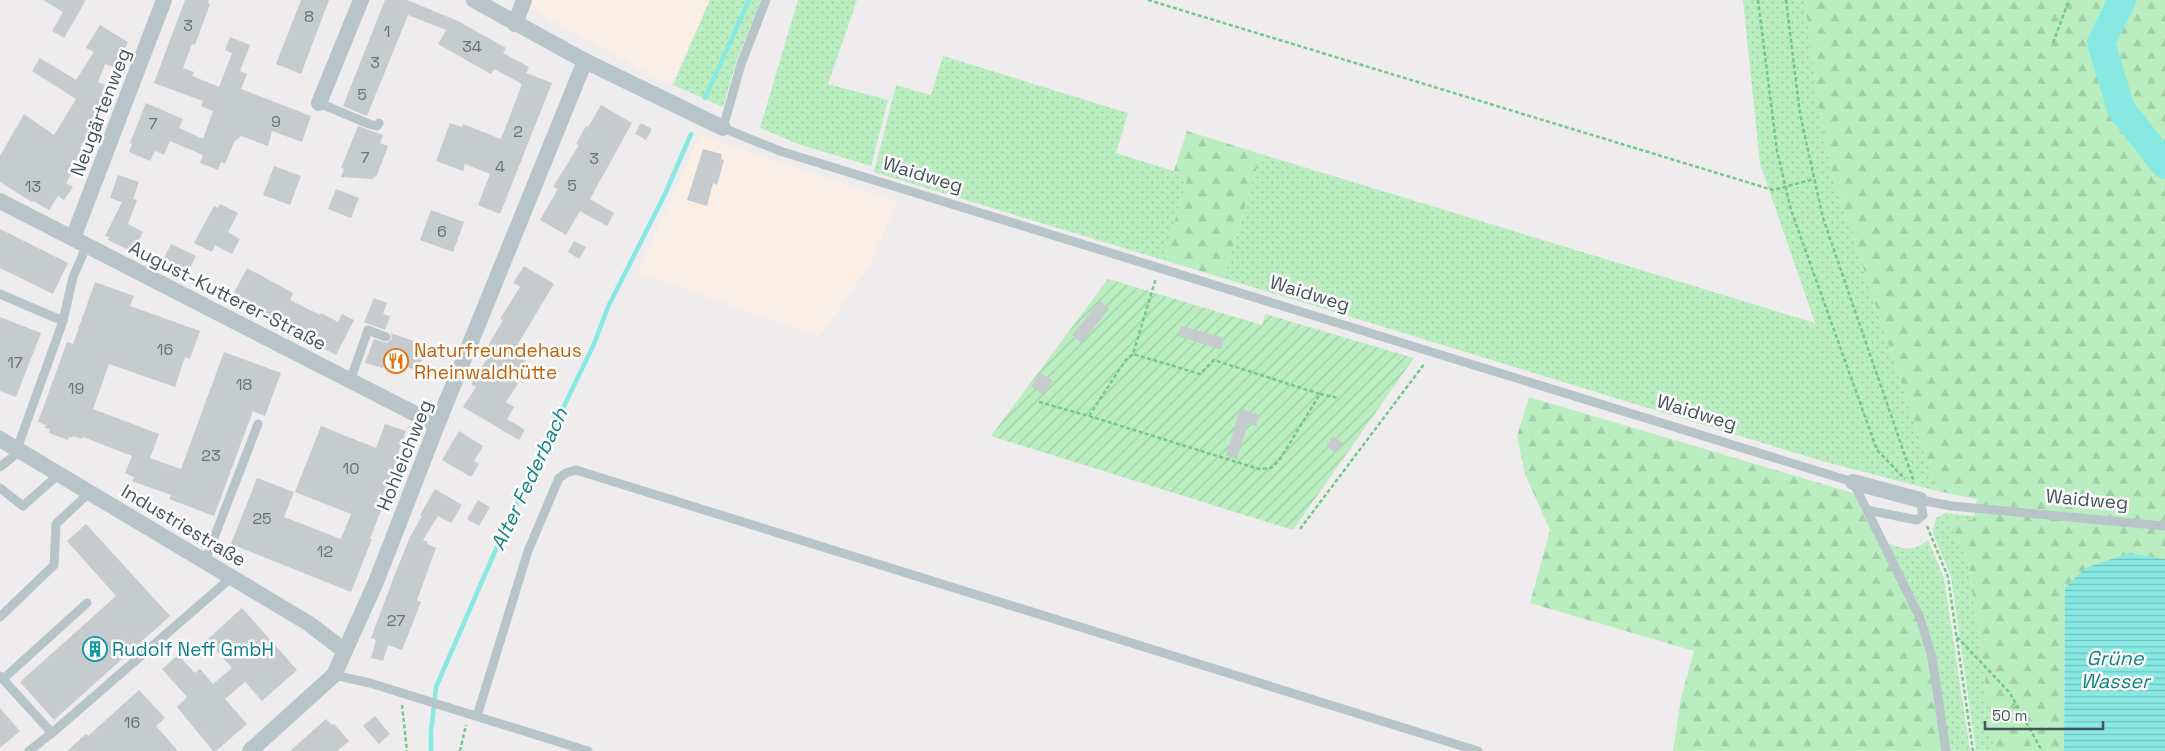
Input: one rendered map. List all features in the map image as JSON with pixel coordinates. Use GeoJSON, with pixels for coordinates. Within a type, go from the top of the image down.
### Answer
{"type":"FeatureCollection","features":[{"type":"Feature","properties":{"kind":"street","name":"Neugärtenweg"},"geometry":{"type":"LineString","coordinates":[[80,242],[164,0]]}},
{"type":"Feature","properties":{"kind":"street"},"geometry":{"type":"LineString","coordinates":[[319,103],[361,0]]}},
{"type":"Feature","properties":{"kind":"street","name":"Waidweg"},"geometry":{"type":"LineString","coordinates":[[474,0],[585,61],[723,128]]}},
{"type":"Feature","properties":{"kind":"street"},"geometry":{"type":"LineString","coordinates":[[515,24],[524,0]]}},
{"type":"Feature","properties":{"kind":"street","name":"Hohleichweg"},"geometry":{"type":"LineString","coordinates":[[250,751],[334,675],[376,582],[437,425],[585,61]]}},
{"type":"Feature","properties":{"kind":"street","name":"August-Kutterer-Straße"},"geometry":{"type":"LineString","coordinates":[[0,201],[437,425]]}},
{"type":"Feature","properties":{"kind":"street","name":"Industriestraße"},"geometry":{"type":"LineString","coordinates":[[0,439],[308,623],[345,651]]}},
{"type":"Feature","properties":{"kind":"street","name":"Waidweg"},"geometry":{"type":"LineString","coordinates":[[1853,482],[1921,507]]}},
{"type":"Feature","properties":{"kind":"lane"},"geometry":{"type":"LineString","coordinates":[[723,128],[741,64],[766,0]]}},
{"type":"Feature","properties":{"kind":"lane"},"geometry":{"type":"LineString","coordinates":[[319,103],[369,124],[377,126],[379,123]]}},
{"type":"Feature","properties":{"kind":"lane","name":"Waidweg"},"geometry":{"type":"LineString","coordinates":[[723,128],[780,151],[1853,482]]}},
{"type":"Feature","properties":{"kind":"lane"},"geometry":{"type":"LineString","coordinates":[[0,467],[18,450],[62,321],[80,242]]}},
{"type":"Feature","properties":{"kind":"lane"},"geometry":{"type":"LineString","coordinates":[[0,294],[62,321]]}},
{"type":"Feature","properties":{"kind":"lane"},"geometry":{"type":"LineString","coordinates":[[350,381],[368,330],[386,337]]}},
{"type":"Feature","properties":{"kind":"lane"},"geometry":{"type":"LineString","coordinates":[[205,561],[258,424]]}},
{"type":"Feature","properties":{"kind":"lane"},"geometry":{"type":"LineString","coordinates":[[473,715],[528,551],[559,478],[566,473],[576,470],[1478,751]]}},
{"type":"Feature","properties":{"kind":"lane"},"geometry":{"type":"LineString","coordinates":[[0,488],[23,506],[59,474]]}},
{"type":"Feature","properties":{"kind":"lane"},"geometry":{"type":"LineString","coordinates":[[1853,482],[1920,618],[1932,657],[1946,751]]}},
{"type":"Feature","properties":{"kind":"lane"},"geometry":{"type":"LineString","coordinates":[[0,617],[54,565],[56,524],[90,492]]}},
{"type":"Feature","properties":{"kind":"lane","name":"Waidweg"},"geometry":{"type":"LineString","coordinates":[[1921,507],[1952,506],[2165,526]]}},
{"type":"Feature","properties":{"kind":"lane"},"geometry":{"type":"LineString","coordinates":[[1867,510],[1917,520],[1921,507]]}},
{"type":"Feature","properties":{"kind":"lane"},"geometry":{"type":"LineString","coordinates":[[29,751],[232,577]]}},
{"type":"Feature","properties":{"kind":"lane"},"geometry":{"type":"LineString","coordinates":[[52,733],[1,677],[87,603]]}},
{"type":"Feature","properties":{"kind":"lane"},"geometry":{"type":"LineString","coordinates":[[334,675],[370,683],[588,751]]}},
{"type":"Feature","properties":{"kind":"path"},"geometry":{"type":"LineString","coordinates":[[1148,0],[1773,190],[1814,179]]}},
{"type":"Feature","properties":{"kind":"path"},"geometry":{"type":"LineString","coordinates":[[1758,0],[1777,151],[1792,210],[1877,450],[1899,475],[1916,487],[1823,218],[1800,114],[1786,0]]}},
{"type":"Feature","properties":{"kind":"path"},"geometry":{"type":"LineString","coordinates":[[2053,43],[2069,0]]}},
{"type":"Feature","properties":{"kind":"path"},"geometry":{"type":"LineString","coordinates":[[1089,416],[1125,361],[1133,354],[1159,267]]}},
{"type":"Feature","properties":{"kind":"path"},"geometry":{"type":"LineString","coordinates":[[1300,529],[1434,352]]}},
{"type":"Feature","properties":{"kind":"path"},"geometry":{"type":"LineString","coordinates":[[1133,354],[1200,374],[1214,360],[1320,394],[1339,398]]}},
{"type":"Feature","properties":{"kind":"path"},"geometry":{"type":"LineString","coordinates":[[1039,402],[1259,469],[1271,468],[1280,459],[1320,394]]}},
{"type":"Feature","properties":{"kind":"path"},"geometry":{"type":"LineString","coordinates":[[1921,507],[1948,577],[1973,751]]}},
{"type":"Feature","properties":{"kind":"path"},"geometry":{"type":"LineString","coordinates":[[1957,637],[2010,693],[2042,751]]}},
{"type":"Feature","properties":{"kind":"path"},"geometry":{"type":"LineString","coordinates":[[407,751],[402,707],[408,695]]}},
{"type":"Feature","properties":{"kind":"path"},"geometry":{"type":"LineString","coordinates":[[460,751],[473,715]]}},
{"type":"Feature","properties":{"kind":"shaded area"},"geometry":{"type":"Polygon","coordinates":[[[515,0],[710,0],[675,77],[666,83],[515,0]]]}},
{"type":"Feature","properties":{"kind":"shaded area"},"geometry":{"type":"Polygon","coordinates":[[[700,134],[897,202],[870,265],[819,337],[638,272],[700,134]]]}},
{"type":"Feature","properties":{"kind":"green space"},"geometry":{"type":"Polygon","coordinates":[[[710,0],[761,0],[736,62],[723,107],[673,85],[710,0]]]}},
{"type":"Feature","properties":{"kind":"green space"},"geometry":{"type":"Polygon","coordinates":[[[798,0],[857,0],[828,84],[888,100],[871,166],[801,145],[760,128],[798,0]]]}},
{"type":"Feature","properties":{"kind":"green space"},"geometry":{"type":"Polygon","coordinates":[[[1743,0],[1805,0],[1817,96],[1832,173],[1937,491],[1822,461],[1223,278],[1261,154],[1815,323],[1760,164],[1743,0]]]}},
{"type":"Feature","properties":{"kind":"green space"},"geometry":{"type":"Polygon","coordinates":[[[1805,0],[2165,0],[2165,559],[2129,553],[2065,587],[2064,751],[1995,751],[1968,562],[1948,518],[1973,520],[1977,499],[1937,491],[1832,173],[1817,96],[1805,0]]]}},
{"type":"Feature","properties":{"kind":"green space"},"geometry":{"type":"Polygon","coordinates":[[[943,56],[1128,113],[1116,153],[1174,171],[1187,180],[1163,260],[874,172],[896,85],[931,95],[943,56]]]}},
{"type":"Feature","properties":{"kind":"green space"},"geometry":{"type":"Polygon","coordinates":[[[1187,131],[1261,154],[1223,278],[1163,260],[1187,180],[1174,171],[1187,131]]]}},
{"type":"Feature","properties":{"kind":"green space"},"geometry":{"type":"Polygon","coordinates":[[[1108,279],[1262,325],[1265,314],[1414,358],[1293,530],[991,436],[1108,279]]]}},
{"type":"Feature","properties":{"kind":"green space"},"geometry":{"type":"Polygon","coordinates":[[[1529,397],[1853,493],[1917,619],[1930,659],[1943,751],[1673,751],[1681,698],[1694,651],[1530,603],[1550,530],[1525,474],[1517,436],[1529,397]]]}},
{"type":"Feature","properties":{"kind":"green space"},"geometry":{"type":"Polygon","coordinates":[[[1945,513],[1974,516],[1973,520],[1949,519],[1968,562],[1995,751],[1976,751],[1951,576],[1934,536],[1933,529],[1936,518],[1945,513]]]}},
{"type":"Feature","properties":{"kind":"green space"},"geometry":{"type":"Polygon","coordinates":[[[1928,540],[1944,578],[1970,751],[1949,751],[1884,542],[1912,548],[1928,540]]]}},
{"type":"Feature","properties":{"kind":"water","name":"Grüne Wasser"},"geometry":{"type":"Polygon","coordinates":[[[2130,553],[2165,559],[2165,751],[2064,751],[2065,588],[2085,568],[2130,553]]]}},
{"type":"Feature","properties":{"kind":"building"},"geometry":{"type":"Polygon","coordinates":[[[43,0],[86,0],[64,38],[52,31],[63,12],[43,0]]]}},
{"type":"Feature","properties":{"kind":"building"},"geometry":{"type":"Polygon","coordinates":[[[185,0],[209,0],[208,3],[210,4],[195,45],[192,44],[183,68],[194,72],[192,76],[219,87],[232,53],[225,50],[230,37],[250,45],[240,71],[247,74],[241,89],[311,116],[302,142],[272,131],[268,146],[241,136],[234,142],[225,164],[221,162],[218,170],[200,163],[203,155],[170,141],[164,155],[155,151],[150,161],[129,152],[132,144],[130,143],[146,103],[183,119],[179,128],[203,139],[213,111],[201,106],[203,101],[154,83],[185,0]]]}},
{"type":"Feature","properties":{"kind":"building"},"geometry":{"type":"Polygon","coordinates":[[[301,0],[329,0],[301,74],[276,64],[301,0]]]}},
{"type":"Feature","properties":{"kind":"building"},"geometry":{"type":"Polygon","coordinates":[[[385,0],[407,0],[458,21],[506,48],[503,53],[529,67],[526,73],[552,83],[500,214],[478,205],[490,174],[465,164],[463,171],[436,161],[450,123],[462,127],[463,124],[501,139],[522,84],[494,69],[491,74],[438,44],[446,30],[408,15],[367,116],[343,106],[385,0]]]}},
{"type":"Feature","properties":{"kind":"building"},"geometry":{"type":"Polygon","coordinates":[[[100,25],[128,42],[125,48],[128,49],[116,68],[105,64],[98,82],[110,87],[95,111],[101,115],[80,148],[86,151],[66,183],[73,187],[64,200],[58,196],[49,210],[0,182],[0,156],[24,114],[54,135],[76,99],[32,71],[40,58],[76,80],[94,52],[86,48],[100,25]]]}},
{"type":"Feature","properties":{"kind":"building"},"geometry":{"type":"Polygon","coordinates":[[[601,105],[632,123],[590,199],[614,213],[607,226],[580,211],[566,235],[540,220],[558,189],[553,187],[579,145],[576,144],[586,126],[588,127],[601,105]]]}},
{"type":"Feature","properties":{"kind":"building"},"geometry":{"type":"Polygon","coordinates":[[[641,123],[652,129],[646,140],[635,134],[641,123]]]}},
{"type":"Feature","properties":{"kind":"building"},"geometry":{"type":"Polygon","coordinates":[[[358,126],[383,135],[380,143],[388,146],[377,175],[372,179],[341,177],[344,169],[341,168],[358,126]]]}},
{"type":"Feature","properties":{"kind":"building"},"geometry":{"type":"Polygon","coordinates":[[[703,149],[722,154],[721,159],[724,160],[717,185],[713,183],[707,206],[687,200],[703,149]]]}},
{"type":"Feature","properties":{"kind":"building"},"geometry":{"type":"Polygon","coordinates":[[[274,166],[301,176],[290,205],[263,195],[274,166]]]}},
{"type":"Feature","properties":{"kind":"building"},"geometry":{"type":"Polygon","coordinates":[[[118,175],[139,182],[133,199],[137,200],[128,224],[143,232],[133,252],[108,240],[109,237],[105,236],[122,202],[110,198],[118,175]]]}},
{"type":"Feature","properties":{"kind":"building"},"geometry":{"type":"Polygon","coordinates":[[[336,189],[359,198],[351,218],[328,209],[336,189]]]}},
{"type":"Feature","properties":{"kind":"building"},"geometry":{"type":"Polygon","coordinates":[[[220,204],[238,213],[228,232],[240,239],[232,254],[215,245],[212,252],[194,243],[214,206],[218,208],[220,204]]]}},
{"type":"Feature","properties":{"kind":"building"},"geometry":{"type":"Polygon","coordinates":[[[431,210],[464,222],[453,252],[420,240],[431,210]]]}},
{"type":"Feature","properties":{"kind":"building"},"geometry":{"type":"Polygon","coordinates":[[[0,229],[68,263],[53,294],[0,268],[0,229]]]}},
{"type":"Feature","properties":{"kind":"building"},"geometry":{"type":"Polygon","coordinates":[[[574,241],[586,247],[579,259],[568,252],[574,241]]]}},
{"type":"Feature","properties":{"kind":"building"},"geometry":{"type":"Polygon","coordinates":[[[171,244],[196,256],[185,278],[160,266],[171,244]]]}},
{"type":"Feature","properties":{"kind":"building"},"geometry":{"type":"Polygon","coordinates":[[[524,266],[554,284],[518,344],[524,349],[520,356],[526,360],[514,381],[518,384],[506,402],[514,407],[507,419],[525,430],[519,440],[463,407],[476,387],[471,384],[490,354],[488,353],[491,347],[488,346],[503,320],[500,319],[520,287],[513,283],[524,266]]]}},
{"type":"Feature","properties":{"kind":"building"},"geometry":{"type":"Polygon","coordinates":[[[247,268],[293,293],[290,300],[320,315],[321,313],[338,322],[342,314],[354,320],[336,355],[230,300],[247,268]]]}},
{"type":"Feature","properties":{"kind":"building"},"geometry":{"type":"Polygon","coordinates":[[[95,282],[134,296],[130,306],[200,331],[190,359],[185,357],[175,387],[109,364],[93,409],[159,434],[150,458],[181,469],[224,352],[281,373],[265,416],[253,411],[214,516],[169,499],[171,495],[132,481],[134,477],[125,473],[132,456],[83,437],[82,439],[73,436],[72,438],[69,437],[68,440],[49,433],[50,429],[45,428],[46,425],[38,422],[67,342],[73,344],[95,282]]]}},
{"type":"Feature","properties":{"kind":"building"},"geometry":{"type":"Polygon","coordinates":[[[374,298],[387,303],[383,314],[390,316],[385,330],[364,322],[374,298]]]}},
{"type":"Feature","properties":{"kind":"building"},"geometry":{"type":"Polygon","coordinates":[[[1100,301],[1109,309],[1082,343],[1072,335],[1100,301]]]}},
{"type":"Feature","properties":{"kind":"building"},"geometry":{"type":"Polygon","coordinates":[[[0,317],[41,333],[16,397],[0,391],[0,317]]]}},
{"type":"Feature","properties":{"kind":"building"},"geometry":{"type":"Polygon","coordinates":[[[1181,326],[1224,338],[1221,350],[1178,336],[1181,326]]]}},
{"type":"Feature","properties":{"kind":"building"},"geometry":{"type":"Polygon","coordinates":[[[391,333],[427,346],[418,371],[405,366],[403,370],[385,364],[383,368],[365,363],[374,339],[387,343],[392,339],[391,333]]]}},
{"type":"Feature","properties":{"kind":"building"},"geometry":{"type":"Polygon","coordinates":[[[1041,373],[1053,381],[1043,395],[1031,386],[1041,373]]]}},
{"type":"Feature","properties":{"kind":"building"},"geometry":{"type":"Polygon","coordinates":[[[1240,409],[1260,415],[1256,426],[1248,424],[1237,459],[1226,456],[1240,409]]]}},
{"type":"Feature","properties":{"kind":"building"},"geometry":{"type":"Polygon","coordinates":[[[385,424],[406,431],[397,456],[401,458],[351,592],[231,544],[257,478],[294,492],[284,517],[341,539],[351,514],[295,492],[321,426],[376,448],[385,424]]]}},
{"type":"Feature","properties":{"kind":"building"},"geometry":{"type":"Polygon","coordinates":[[[459,431],[483,446],[474,461],[479,464],[471,477],[442,460],[459,431]]]}},
{"type":"Feature","properties":{"kind":"building"},"geometry":{"type":"Polygon","coordinates":[[[1333,436],[1343,443],[1336,453],[1326,446],[1333,436]]]}},
{"type":"Feature","properties":{"kind":"building"},"geometry":{"type":"Polygon","coordinates":[[[435,489],[462,505],[451,523],[438,516],[423,540],[436,548],[417,600],[421,602],[402,650],[388,645],[383,661],[371,658],[376,640],[371,638],[395,574],[410,537],[422,516],[420,515],[435,489]]]}},
{"type":"Feature","properties":{"kind":"building"},"geometry":{"type":"Polygon","coordinates":[[[478,500],[490,507],[479,526],[467,519],[478,500]]]}},
{"type":"Feature","properties":{"kind":"building","name":"Rudolf Neff GmbH"},"geometry":{"type":"Polygon","coordinates":[[[86,524],[170,616],[54,720],[20,682],[116,596],[67,541],[86,524]]]}},
{"type":"Feature","properties":{"kind":"building"},"geometry":{"type":"Polygon","coordinates":[[[242,608],[297,670],[262,701],[245,682],[225,699],[247,724],[216,751],[213,751],[177,707],[187,697],[162,669],[178,655],[195,673],[200,669],[213,684],[232,668],[207,640],[242,608]]]}},
{"type":"Feature","properties":{"kind":"building"},"geometry":{"type":"Polygon","coordinates":[[[139,690],[165,718],[156,726],[178,751],[67,751],[86,734],[88,736],[139,690]]]}},
{"type":"Feature","properties":{"kind":"building"},"geometry":{"type":"Polygon","coordinates":[[[0,708],[20,731],[0,748],[0,708]]]}},
{"type":"Feature","properties":{"kind":"building"},"geometry":{"type":"Polygon","coordinates":[[[375,716],[390,734],[379,744],[363,726],[375,716]]]}},
{"type":"Feature","properties":{"kind":"building"},"geometry":{"type":"Polygon","coordinates":[[[326,719],[332,725],[334,724],[349,741],[337,751],[290,751],[326,719]]]}},
{"type":"Feature","properties":{"kind":"waterway","name":"Alter Federbach"},"geometry":{"type":"LineString","coordinates":[[705,98],[749,0]]}},
{"type":"Feature","properties":{"kind":"waterway"},"geometry":{"type":"LineString","coordinates":[[2122,0],[2101,43],[2121,109],[2165,165]]}},
{"type":"Feature","properties":{"kind":"waterway","name":"Alter Federbach"},"geometry":{"type":"LineString","coordinates":[[431,751],[436,687],[507,524],[594,344],[608,307],[665,194],[691,134]]}},
{"type":"Feature","properties":{"kind":"place","name":"Naturfreundehaus Rheinwaldhütte"},"geometry":{"type":"Point","coordinates":[396,361]}},
{"type":"Feature","properties":{"kind":"place","name":"Rudolf Neff GmbH"},"geometry":{"type":"Point","coordinates":[95,649]}}]}
